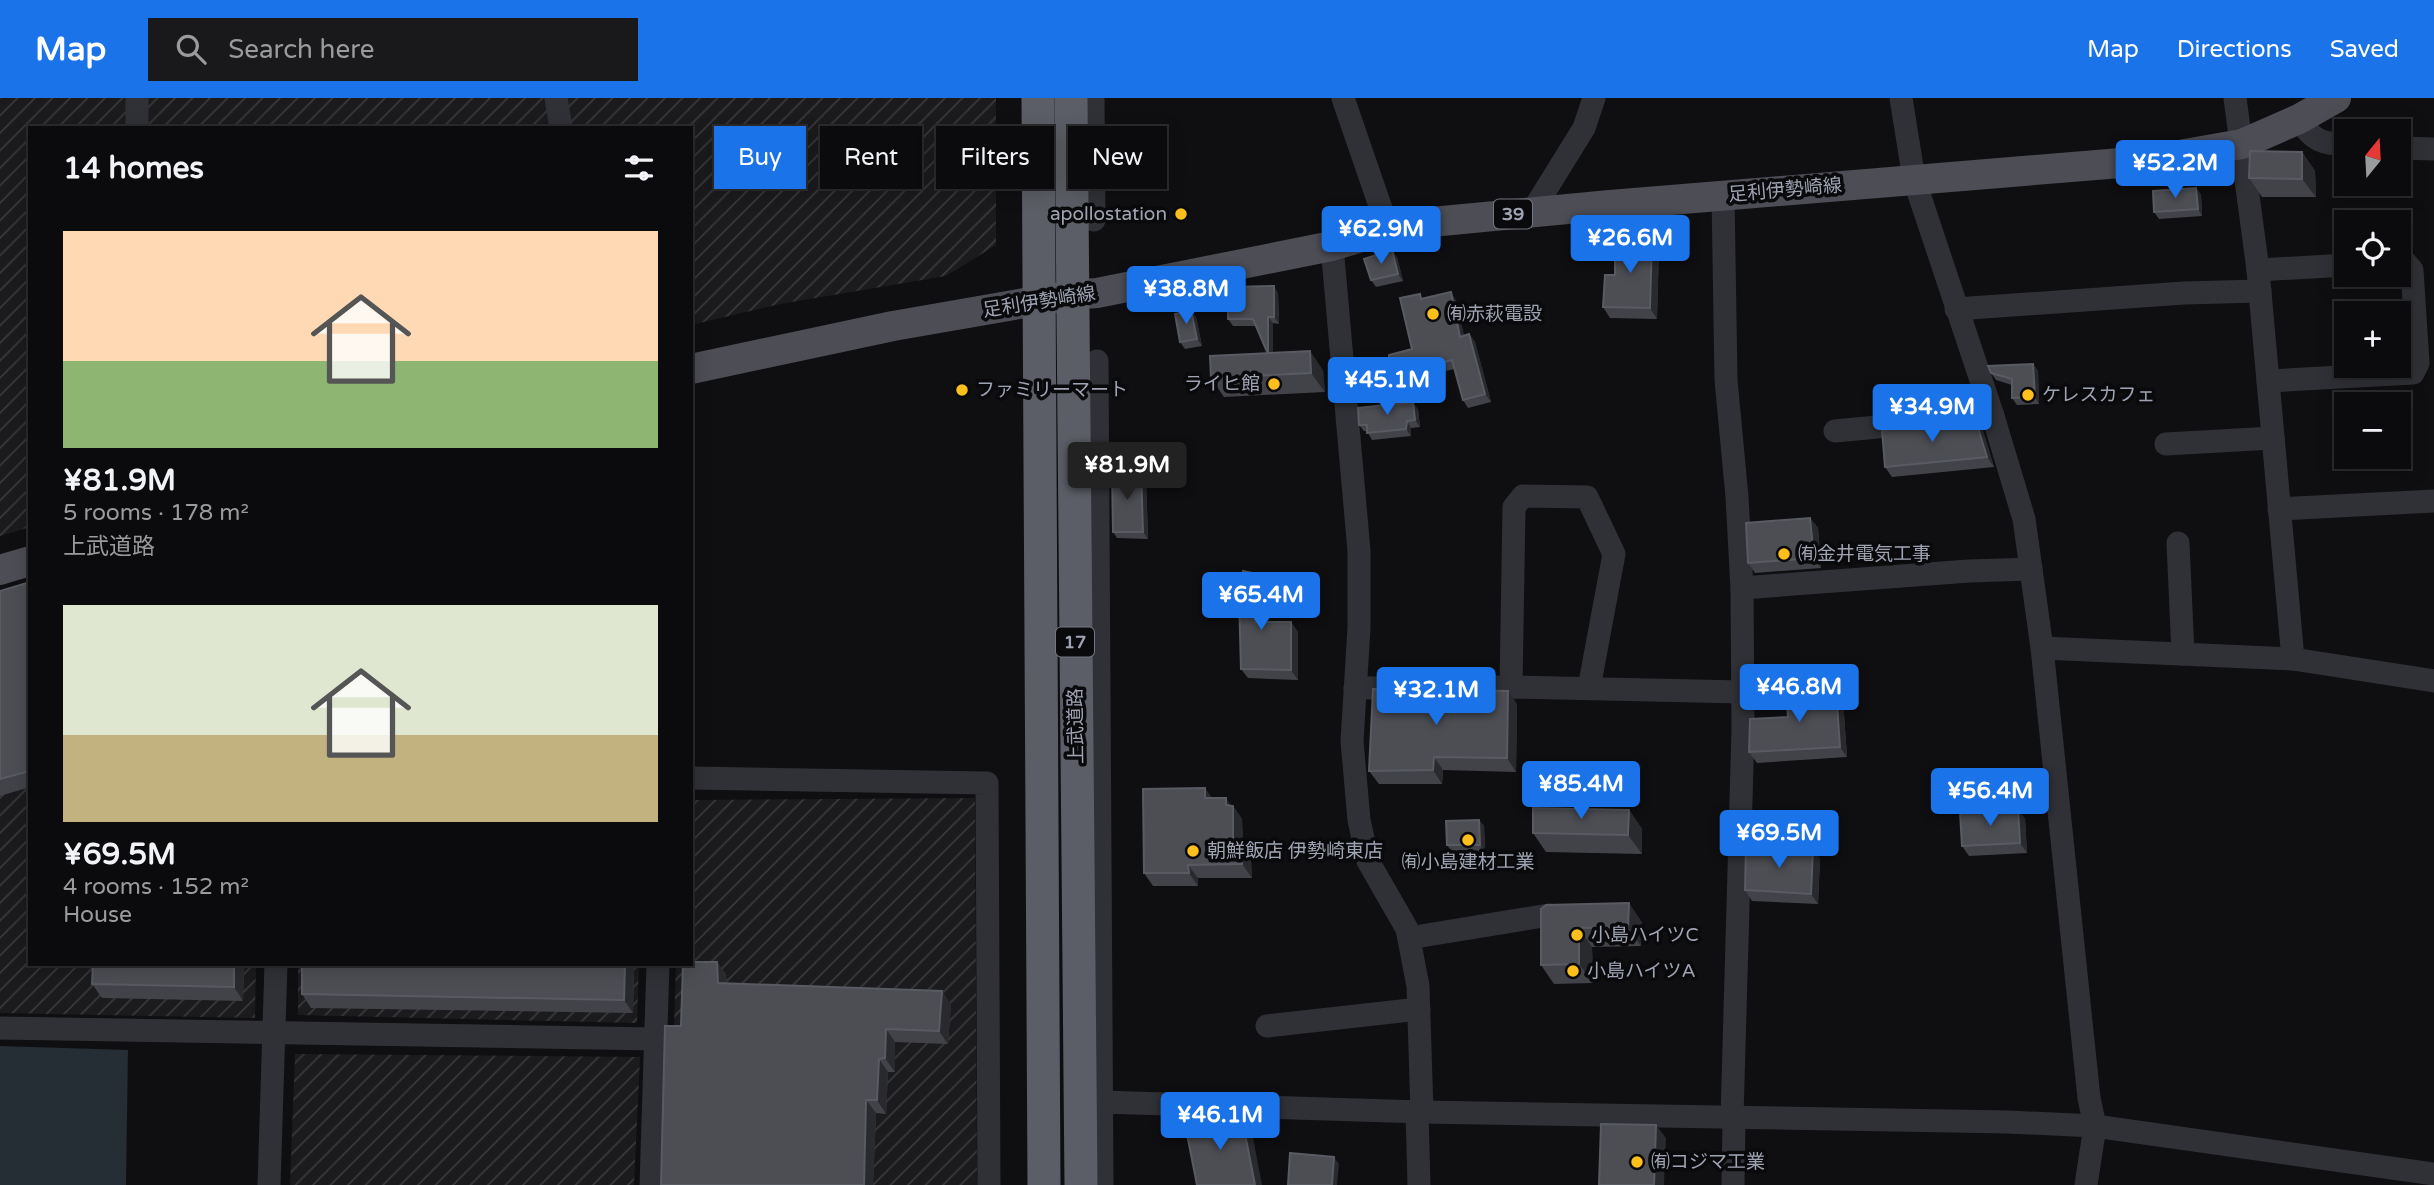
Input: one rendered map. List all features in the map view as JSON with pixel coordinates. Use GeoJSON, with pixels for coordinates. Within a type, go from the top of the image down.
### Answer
{"type":"FeatureCollection","features":[{"type":"Feature","properties":{"kind":"highway","name":"上武道路"},"geometry":{"type":"LineString","coordinates":[[1038,98],[1074,517],[1081,1185]]}},
{"type":"Feature","properties":{"kind":"highway","name":"上武道路"},"geometry":{"type":"LineString","coordinates":[[1044,1185],[1056,299],[1071,98]]}},
{"type":"Feature","properties":{"kind":"main road","name":"足利伊勢崎線"},"geometry":{"type":"LineString","coordinates":[[693,369],[893,326],[1097,293],[1332,246],[1388,229],[1532,212],[2145,160],[2242,144],[2299,119],[2336,98]]}},
{"type":"Feature","properties":{"kind":"main road"},"geometry":{"type":"LineString","coordinates":[[0,570],[28,562]]}},
{"type":"Feature","properties":{"kind":"street"},"geometry":{"type":"LineString","coordinates":[[137,98],[137,126]]}},
{"type":"Feature","properties":{"kind":"street"},"geometry":{"type":"LineString","coordinates":[[556,98],[561,126]]}},
{"type":"Feature","properties":{"kind":"street"},"geometry":{"type":"LineString","coordinates":[[1093,98],[1094,220]]}},
{"type":"Feature","properties":{"kind":"street"},"geometry":{"type":"LineString","coordinates":[[1343,98],[1388,229]]}},
{"type":"Feature","properties":{"kind":"street"},"geometry":{"type":"LineString","coordinates":[[1532,212],[1584,128],[1594,98]]}},
{"type":"Feature","properties":{"kind":"street"},"geometry":{"type":"LineString","coordinates":[[1901,98],[1914,179],[1993,416],[2024,519],[2042,648],[2089,1098],[2095,1126],[2086,1185]]}},
{"type":"Feature","properties":{"kind":"street"},"geometry":{"type":"LineString","coordinates":[[2235,98],[2259,281],[2293,659]]}},
{"type":"Feature","properties":{"kind":"street"},"geometry":{"type":"LineString","coordinates":[[2299,119],[2309,135],[2325,143],[2334,144]]}},
{"type":"Feature","properties":{"kind":"street"},"geometry":{"type":"LineString","coordinates":[[2412,148],[2434,149]]}},
{"type":"Feature","properties":{"kind":"street"},"geometry":{"type":"LineString","coordinates":[[1723,195],[1726,380],[1742,588],[1733,1185]]}},
{"type":"Feature","properties":{"kind":"street"},"geometry":{"type":"LineString","coordinates":[[1332,246],[1359,551],[1359,628],[1352,741],[1359,820],[1368,861],[1407,929],[1418,986],[1419,1185]]}},
{"type":"Feature","properties":{"kind":"street"},"geometry":{"type":"LineString","coordinates":[[1956,309],[2184,293],[2334,267]]}},
{"type":"Feature","properties":{"kind":"street"},"geometry":{"type":"LineString","coordinates":[[2268,381],[2413,373],[2418,363],[2411,269]]}},
{"type":"Feature","properties":{"kind":"street"},"geometry":{"type":"LineString","coordinates":[[1097,361],[1102,1185]]}},
{"type":"Feature","properties":{"kind":"street"},"geometry":{"type":"LineString","coordinates":[[1835,431],[1993,416]]}},
{"type":"Feature","properties":{"kind":"street"},"geometry":{"type":"LineString","coordinates":[[2166,444],[2273,438]]}},
{"type":"Feature","properties":{"kind":"street"},"geometry":{"type":"LineString","coordinates":[[1511,687],[1514,507],[1523,496],[1587,497],[1615,554],[1589,688]]}},
{"type":"Feature","properties":{"kind":"street"},"geometry":{"type":"LineString","coordinates":[[2279,509],[2434,501]]}},
{"type":"Feature","properties":{"kind":"street"},"geometry":{"type":"LineString","coordinates":[[1074,517],[1099,550]]}},
{"type":"Feature","properties":{"kind":"street"},"geometry":{"type":"LineString","coordinates":[[2178,543],[2183,654]]}},
{"type":"Feature","properties":{"kind":"street"},"geometry":{"type":"LineString","coordinates":[[1742,588],[1969,570],[2031,569]]}},
{"type":"Feature","properties":{"kind":"street"},"geometry":{"type":"LineString","coordinates":[[2042,648],[2293,659],[2434,681]]}},
{"type":"Feature","properties":{"kind":"street"},"geometry":{"type":"LineString","coordinates":[[1355,688],[1511,687],[1742,692]]}},
{"type":"Feature","properties":{"kind":"street"},"geometry":{"type":"LineString","coordinates":[[693,778],[987,783],[989,1185]]}},
{"type":"Feature","properties":{"kind":"street"},"geometry":{"type":"LineString","coordinates":[[1409,938],[1549,915]]}},
{"type":"Feature","properties":{"kind":"street"},"geometry":{"type":"LineString","coordinates":[[269,1185],[276,966]]}},
{"type":"Feature","properties":{"kind":"street"},"geometry":{"type":"LineString","coordinates":[[651,1185],[658,966]]}},
{"type":"Feature","properties":{"kind":"street"},"geometry":{"type":"LineString","coordinates":[[1267,1026],[1419,1009]]}},
{"type":"Feature","properties":{"kind":"street"},"geometry":{"type":"LineString","coordinates":[[0,1028],[656,1040]]}},
{"type":"Feature","properties":{"kind":"street"},"geometry":{"type":"LineString","coordinates":[[1101,1102],[1419,1112],[2008,1122],[2095,1126],[2434,1174]]}},
{"type":"Feature","properties":{"kind":"shaded area"},"geometry":{"type":"Polygon","coordinates":[[[0,98],[996,98],[996,126],[936,126],[936,189],[996,189],[996,245],[946,276],[780,304],[693,325],[693,126],[28,126],[28,528],[0,536],[0,98]]]}},
{"type":"Feature","properties":{"kind":"shaded area"},"geometry":{"type":"Polygon","coordinates":[[[28,582],[28,966],[256,966],[255,1018],[0,1013],[0,591],[28,582]]]}},
{"type":"Feature","properties":{"kind":"shaded area"},"geometry":{"type":"Polygon","coordinates":[[[975,798],[977,1185],[669,1185],[676,966],[693,966],[693,800],[975,798]]]}},
{"type":"Feature","properties":{"kind":"shaded area"},"geometry":{"type":"Polygon","coordinates":[[[298,966],[639,966],[637,1023],[298,1015],[298,966]]]}},
{"type":"Feature","properties":{"kind":"shaded area"},"geometry":{"type":"Polygon","coordinates":[[[0,1046],[128,1050],[126,1185],[0,1185],[0,1046]]]}},
{"type":"Feature","properties":{"kind":"shaded area"},"geometry":{"type":"Polygon","coordinates":[[[295,1054],[640,1057],[634,1185],[290,1185],[295,1054]]]}},
{"type":"Feature","properties":{"kind":"building"},"geometry":{"type":"Polygon","coordinates":[[[2250,151],[2302,152],[2302,179],[2249,178],[2250,151]]]}},
{"type":"Feature","properties":{"kind":"building"},"geometry":{"type":"Polygon","coordinates":[[[2196,188],[2198,209],[2154,212],[2153,191],[2196,188]]]}},
{"type":"Feature","properties":{"kind":"building"},"geometry":{"type":"Polygon","coordinates":[[[1615,238],[1652,238],[1650,308],[1603,307],[1605,275],[1615,275],[1615,238]]]}},
{"type":"Feature","properties":{"kind":"building"},"geometry":{"type":"Polygon","coordinates":[[[1392,250],[1398,274],[1371,280],[1364,259],[1392,250]]]}},
{"type":"Feature","properties":{"kind":"building"},"geometry":{"type":"Polygon","coordinates":[[[1274,286],[1274,317],[1268,317],[1268,354],[1253,319],[1228,319],[1228,287],[1274,286]]]}},
{"type":"Feature","properties":{"kind":"building"},"geometry":{"type":"Polygon","coordinates":[[[1451,292],[1460,337],[1469,334],[1485,394],[1463,400],[1452,360],[1354,385],[1352,363],[1389,359],[1389,355],[1412,349],[1400,298],[1420,294],[1421,299],[1451,292]]]}},
{"type":"Feature","properties":{"kind":"building"},"geometry":{"type":"Polygon","coordinates":[[[1191,310],[1197,339],[1180,342],[1175,314],[1191,310]]]}},
{"type":"Feature","properties":{"kind":"building"},"geometry":{"type":"Polygon","coordinates":[[[1310,351],[1311,373],[1211,378],[1210,356],[1310,351]]]}},
{"type":"Feature","properties":{"kind":"building"},"geometry":{"type":"Polygon","coordinates":[[[2033,364],[2035,397],[2012,398],[2012,379],[1991,373],[1988,366],[2033,364]]]}},
{"type":"Feature","properties":{"kind":"building"},"geometry":{"type":"Polygon","coordinates":[[[1413,402],[1415,420],[1407,421],[1406,429],[1367,433],[1367,425],[1359,425],[1358,408],[1413,402]]]}},
{"type":"Feature","properties":{"kind":"building"},"geometry":{"type":"Polygon","coordinates":[[[1976,421],[1987,457],[1885,467],[1882,430],[1976,421]]]}},
{"type":"Feature","properties":{"kind":"building"},"geometry":{"type":"Polygon","coordinates":[[[1141,470],[1143,532],[1113,532],[1112,472],[1141,470]]]}},
{"type":"Feature","properties":{"kind":"building"},"geometry":{"type":"Polygon","coordinates":[[[1810,518],[1814,558],[1748,563],[1746,523],[1810,518]]]}},
{"type":"Feature","properties":{"kind":"building"},"geometry":{"type":"Polygon","coordinates":[[[1243,571],[1262,575],[1255,622],[1291,622],[1291,670],[1241,669],[1239,596],[1243,571]]]}},
{"type":"Feature","properties":{"kind":"building"},"geometry":{"type":"Polygon","coordinates":[[[28,583],[28,772],[0,779],[0,591],[28,583]]]}},
{"type":"Feature","properties":{"kind":"building"},"geometry":{"type":"Polygon","coordinates":[[[1373,689],[1508,691],[1507,758],[1434,757],[1433,770],[1369,771],[1373,689]]]}},
{"type":"Feature","properties":{"kind":"building"},"geometry":{"type":"Polygon","coordinates":[[[1836,689],[1840,747],[1749,752],[1750,719],[1788,717],[1786,693],[1836,689]]]}},
{"type":"Feature","properties":{"kind":"building","name":"朝鮮飯店 伊勢崎東店"},"geometry":{"type":"Polygon","coordinates":[[[1205,788],[1205,798],[1226,798],[1226,805],[1233,806],[1233,848],[1242,848],[1242,864],[1188,865],[1189,873],[1144,873],[1143,789],[1205,788]]]}},
{"type":"Feature","properties":{"kind":"building"},"geometry":{"type":"Polygon","coordinates":[[[1533,808],[1629,810],[1628,835],[1533,833],[1533,808]]]}},
{"type":"Feature","properties":{"kind":"building"},"geometry":{"type":"Polygon","coordinates":[[[2018,809],[2020,843],[1962,846],[1960,812],[2018,809]]]}},
{"type":"Feature","properties":{"kind":"building","name":"㈲小島建材工業"},"geometry":{"type":"Polygon","coordinates":[[[1479,820],[1480,845],[1447,845],[1446,821],[1479,820]]]}},
{"type":"Feature","properties":{"kind":"building"},"geometry":{"type":"Polygon","coordinates":[[[1746,846],[1813,849],[1811,894],[1745,890],[1746,846]]]}},
{"type":"Feature","properties":{"kind":"building"},"geometry":{"type":"Polygon","coordinates":[[[1629,903],[1628,927],[1579,928],[1579,964],[1541,965],[1541,909],[1546,905],[1629,903]]]}},
{"type":"Feature","properties":{"kind":"building"},"geometry":{"type":"Polygon","coordinates":[[[693,962],[717,962],[718,983],[942,991],[939,1031],[886,1029],[885,1058],[879,1059],[877,1100],[866,1100],[864,1185],[661,1185],[665,1026],[681,1026],[683,966],[693,966],[693,962]]]}},
{"type":"Feature","properties":{"kind":"building"},"geometry":{"type":"Polygon","coordinates":[[[93,966],[234,966],[234,987],[92,984],[93,966]]]}},
{"type":"Feature","properties":{"kind":"building"},"geometry":{"type":"Polygon","coordinates":[[[302,966],[625,966],[624,1000],[302,994],[302,966]]]}},
{"type":"Feature","properties":{"kind":"building"},"geometry":{"type":"Polygon","coordinates":[[[1241,1113],[1255,1185],[1197,1185],[1185,1124],[1241,1113]]]}},
{"type":"Feature","properties":{"kind":"building","name":"㈲コジマ工業"},"geometry":{"type":"Polygon","coordinates":[[[1601,1124],[1656,1125],[1654,1185],[1599,1185],[1601,1124]]]}},
{"type":"Feature","properties":{"kind":"building"},"geometry":{"type":"Polygon","coordinates":[[[1290,1153],[1334,1157],[1332,1185],[1288,1185],[1290,1153]]]}},
{"type":"Feature","properties":{"kind":"place","name":"apollostation"},"geometry":{"type":"Point","coordinates":[1181,214]}},
{"type":"Feature","properties":{"kind":"place","name":"㈲赤萩電設"},"geometry":{"type":"Point","coordinates":[1433,314]}},
{"type":"Feature","properties":{"kind":"place","name":"ライヒ館"},"geometry":{"type":"Point","coordinates":[1274,384]}},
{"type":"Feature","properties":{"kind":"place","name":"ファミリーマート"},"geometry":{"type":"Point","coordinates":[962,390]}},
{"type":"Feature","properties":{"kind":"place","name":"ケレスカフェ"},"geometry":{"type":"Point","coordinates":[2028,395]}},
{"type":"Feature","properties":{"kind":"place","name":"㈲金井電気工事"},"geometry":{"type":"Point","coordinates":[1784,554]}},
{"type":"Feature","properties":{"kind":"place","name":"㈲小島建材工業"},"geometry":{"type":"Point","coordinates":[1468,840]}},
{"type":"Feature","properties":{"kind":"place","name":"朝鮮飯店 伊勢崎東店"},"geometry":{"type":"Point","coordinates":[1193,851]}},
{"type":"Feature","properties":{"kind":"place","name":"小島ハイツC"},"geometry":{"type":"Point","coordinates":[1577,935]}},
{"type":"Feature","properties":{"kind":"place","name":"小島ハイツA"},"geometry":{"type":"Point","coordinates":[1573,971]}},
{"type":"Feature","properties":{"kind":"place","name":"㈲コジマ工業"},"geometry":{"type":"Point","coordinates":[1637,1162]}}]}
